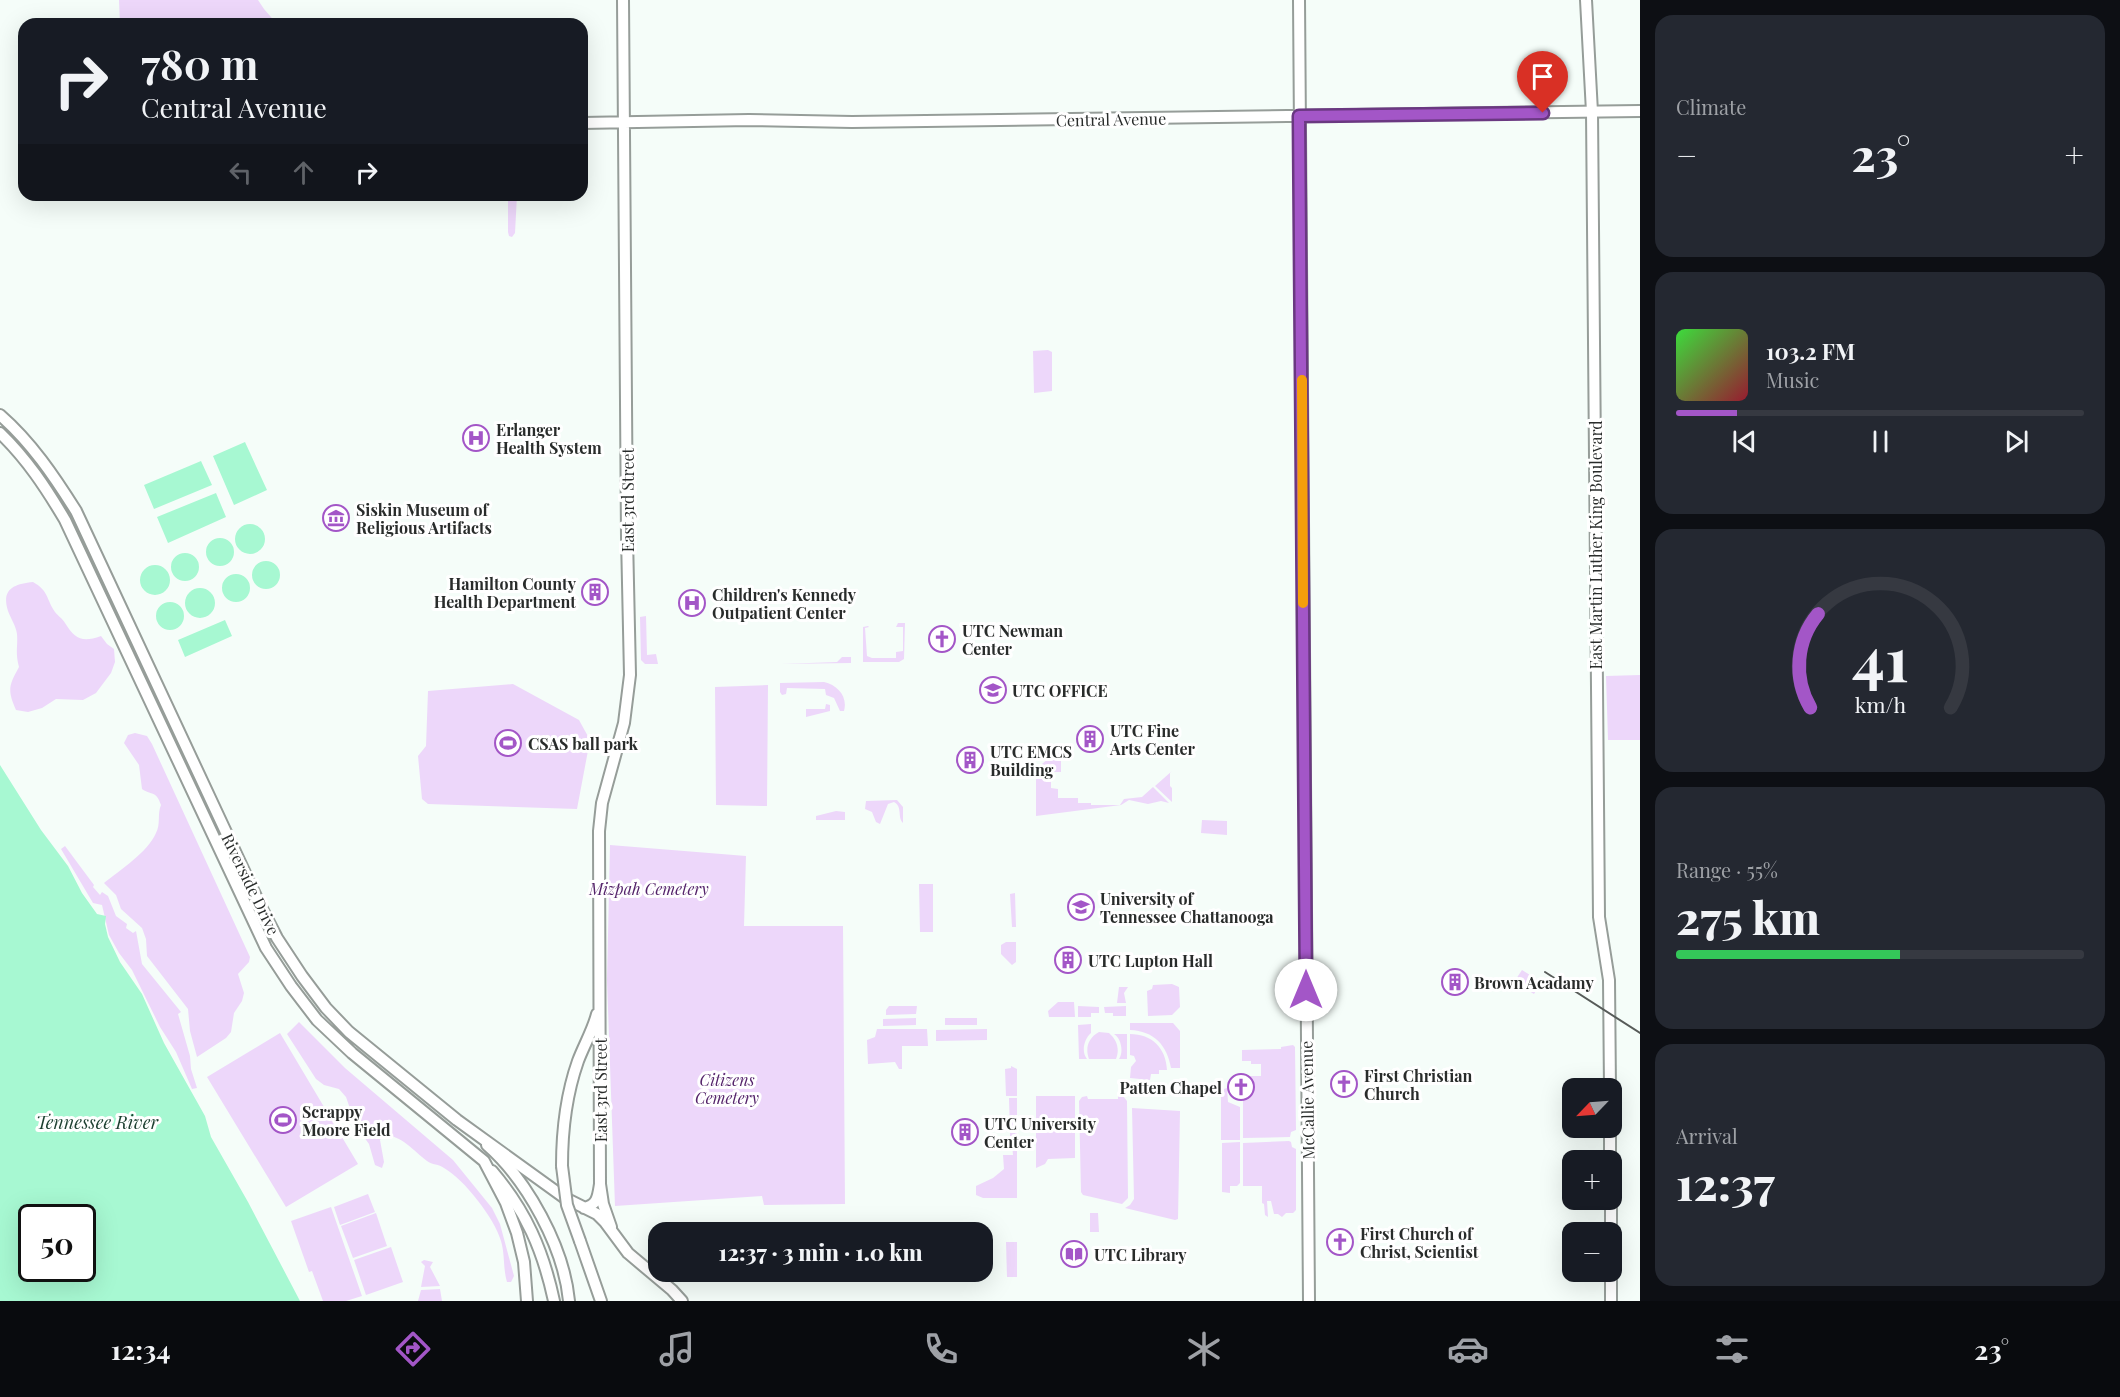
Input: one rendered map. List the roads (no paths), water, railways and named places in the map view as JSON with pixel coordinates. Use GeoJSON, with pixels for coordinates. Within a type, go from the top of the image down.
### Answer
{"type":"FeatureCollection","features":[{"type":"Feature","properties":{"kind":"main road","name":"East 3rd Street"},"geometry":{"type":"LineString","coordinates":[[621,1246],[606,1214],[600,1184],[599,831],[602,803],[624,723],[630,675],[623,0]]}},
{"type":"Feature","properties":{"kind":"main road","name":"McCallie Avenue"},"geometry":{"type":"LineString","coordinates":[[1299,0],[1309,1301]]}},
{"type":"Feature","properties":{"kind":"main road","name":"East Martin Luther King Boulevard"},"geometry":{"type":"LineString","coordinates":[[1586,0],[1592,112],[1599,917],[1609,980],[1610,1078]]}},
{"type":"Feature","properties":{"kind":"main road","name":"Central Avenue"},"geometry":{"type":"LineString","coordinates":[[588,123],[749,120],[852,122],[1640,111]]}},
{"type":"Feature","properties":{"kind":"main road","name":"Riverside Drive"},"geometry":{"type":"LineString","coordinates":[[0,415],[13,426],[42,460],[76,511],[277,938],[326,1008],[349,1032],[458,1120],[513,1173],[534,1203],[549,1234],[561,1264],[569,1301]]}},
{"type":"Feature","properties":{"kind":"main road","name":"Riverside Drive"},"geometry":{"type":"LineString","coordinates":[[0,433],[14,446],[43,483],[65,520],[261,938],[291,986],[317,1020],[352,1053],[484,1161],[507,1189],[527,1219],[548,1269],[554,1301]]}},
{"type":"Feature","properties":{"kind":"main road","name":"East 3rd Street"},"geometry":{"type":"LineString","coordinates":[[599,996],[596,1020],[578,1061],[568,1094],[563,1128],[562,1166],[567,1205],[601,1301]]}},
{"type":"Feature","properties":{"kind":"main road"},"geometry":{"type":"LineString","coordinates":[[458,1120],[558,1193],[601,1218],[635,1261],[672,1290],[682,1301]]}},
{"type":"Feature","properties":{"kind":"main road"},"geometry":{"type":"LineString","coordinates":[[484,1161],[500,1189],[517,1233],[526,1275],[527,1301]]}},
{"type":"Feature","properties":{"kind":"main road"},"geometry":{"type":"LineString","coordinates":[[584,1208],[593,1205],[597,1200],[600,1184]]}},
{"type":"Feature","properties":{"kind":"main road"},"geometry":{"type":"LineString","coordinates":[[1611,1282],[1611,1301]]}},
{"type":"Feature","properties":{"kind":"water"},"geometry":{"type":"Polygon","coordinates":[[[245,442],[267,490],[234,505],[213,456],[245,442]]]}},
{"type":"Feature","properties":{"kind":"water"},"geometry":{"type":"Polygon","coordinates":[[[201,461],[212,485],[154,509],[144,485],[201,461]]]}},
{"type":"Feature","properties":{"kind":"water"},"geometry":{"type":"Polygon","coordinates":[[[216,493],[226,517],[168,543],[157,517],[216,493]]]}},
{"type":"Feature","properties":{"kind":"water"},"geometry":{"type":"Polygon","coordinates":[[[250,524],[256,525],[264,533],[264,545],[256,553],[250,554],[244,553],[236,545],[235,539],[236,533],[244,525],[250,524]]]}},
{"type":"Feature","properties":{"kind":"water"},"geometry":{"type":"Polygon","coordinates":[[[220,538],[230,542],[234,552],[230,562],[220,566],[210,562],[206,552],[210,542],[220,538]]]}},
{"type":"Feature","properties":{"kind":"water"},"geometry":{"type":"Polygon","coordinates":[[[185,553],[195,557],[199,567],[195,577],[185,581],[175,577],[171,567],[175,557],[185,553]]]}},
{"type":"Feature","properties":{"kind":"water"},"geometry":{"type":"Polygon","coordinates":[[[266,561],[276,565],[280,575],[276,585],[266,589],[256,585],[252,575],[256,565],[266,561]]]}},
{"type":"Feature","properties":{"kind":"water"},"geometry":{"type":"Polygon","coordinates":[[[155,565],[161,566],[169,574],[169,586],[161,594],[155,595],[149,594],[141,586],[140,580],[141,574],[149,566],[155,565]]]}},
{"type":"Feature","properties":{"kind":"water"},"geometry":{"type":"Polygon","coordinates":[[[236,574],[246,578],[250,588],[246,598],[236,602],[226,598],[222,588],[226,578],[236,574]]]}},
{"type":"Feature","properties":{"kind":"water"},"geometry":{"type":"Polygon","coordinates":[[[200,588],[211,592],[215,603],[211,614],[200,618],[189,614],[185,603],[189,592],[200,588]]]}},
{"type":"Feature","properties":{"kind":"water"},"geometry":{"type":"Polygon","coordinates":[[[170,602],[180,606],[184,616],[180,626],[170,630],[160,626],[156,616],[160,606],[170,602]]]}},
{"type":"Feature","properties":{"kind":"water"},"geometry":{"type":"Polygon","coordinates":[[[225,620],[232,636],[185,657],[178,640],[225,620]]]}},
{"type":"Feature","properties":{"kind":"water","name":"Tennessee River"},"geometry":{"type":"Polygon","coordinates":[[[0,765],[41,830],[68,866],[82,893],[97,914],[106,916],[108,937],[120,962],[142,994],[164,1043],[205,1116],[211,1137],[300,1301],[0,1301],[0,765]]]}},
{"type":"Feature","properties":{"kind":"railway"},"geometry":{"type":"LineString","coordinates":[[1545,972],[1640,1033]]}},
{"type":"Feature","properties":{"kind":"place","name":"Erlanger Health System"},"geometry":{"type":"Point","coordinates":[476,438]}},
{"type":"Feature","properties":{"kind":"place","name":"Siskin Museum of Religious Artifacts"},"geometry":{"type":"Point","coordinates":[336,518]}},
{"type":"Feature","properties":{"kind":"place","name":"Hamilton County Health Department"},"geometry":{"type":"Point","coordinates":[595,592]}},
{"type":"Feature","properties":{"kind":"place","name":"Children's Kennedy Outpatient Center"},"geometry":{"type":"Point","coordinates":[692,603]}},
{"type":"Feature","properties":{"kind":"place","name":"UTC Newman Center"},"geometry":{"type":"Point","coordinates":[942,639]}},
{"type":"Feature","properties":{"kind":"place","name":"UTC OFFICE"},"geometry":{"type":"Point","coordinates":[993,690]}},
{"type":"Feature","properties":{"kind":"place","name":"UTC Fine Arts Center"},"geometry":{"type":"Point","coordinates":[1090,739]}},
{"type":"Feature","properties":{"kind":"place","name":"CSAS ball park"},"geometry":{"type":"Point","coordinates":[508,743]}},
{"type":"Feature","properties":{"kind":"place","name":"UTC EMCS Building"},"geometry":{"type":"Point","coordinates":[970,760]}},
{"type":"Feature","properties":{"kind":"place","name":"University of Tennessee Chattanooga"},"geometry":{"type":"Point","coordinates":[1081,907]}},
{"type":"Feature","properties":{"kind":"place","name":"UTC Lupton Hall"},"geometry":{"type":"Point","coordinates":[1068,960]}},
{"type":"Feature","properties":{"kind":"place","name":"Brown Acadamy"},"geometry":{"type":"Point","coordinates":[1455,982]}},
{"type":"Feature","properties":{"kind":"place","name":"First Christian Church"},"geometry":{"type":"Point","coordinates":[1344,1084]}},
{"type":"Feature","properties":{"kind":"place","name":"Patten Chapel"},"geometry":{"type":"Point","coordinates":[1241,1087]}},
{"type":"Feature","properties":{"kind":"place","name":"Scrappy Moore Field"},"geometry":{"type":"Point","coordinates":[283,1120]}},
{"type":"Feature","properties":{"kind":"place","name":"UTC University Center"},"geometry":{"type":"Point","coordinates":[965,1132]}},
{"type":"Feature","properties":{"kind":"place","name":"First Church of Christ, Scientist"},"geometry":{"type":"Point","coordinates":[1340,1242]}},
{"type":"Feature","properties":{"kind":"place","name":"UTC Library"},"geometry":{"type":"Point","coordinates":[1074,1254]}},
{"type":"Feature","properties":{"kind":"park label","name":"Mizpah Cemetery"},"geometry":{"type":"Point","coordinates":[649,888]}},
{"type":"Feature","properties":{"kind":"park label","name":"Citizens Cemetery"},"geometry":{"type":"Point","coordinates":[727,1088]}}]}
